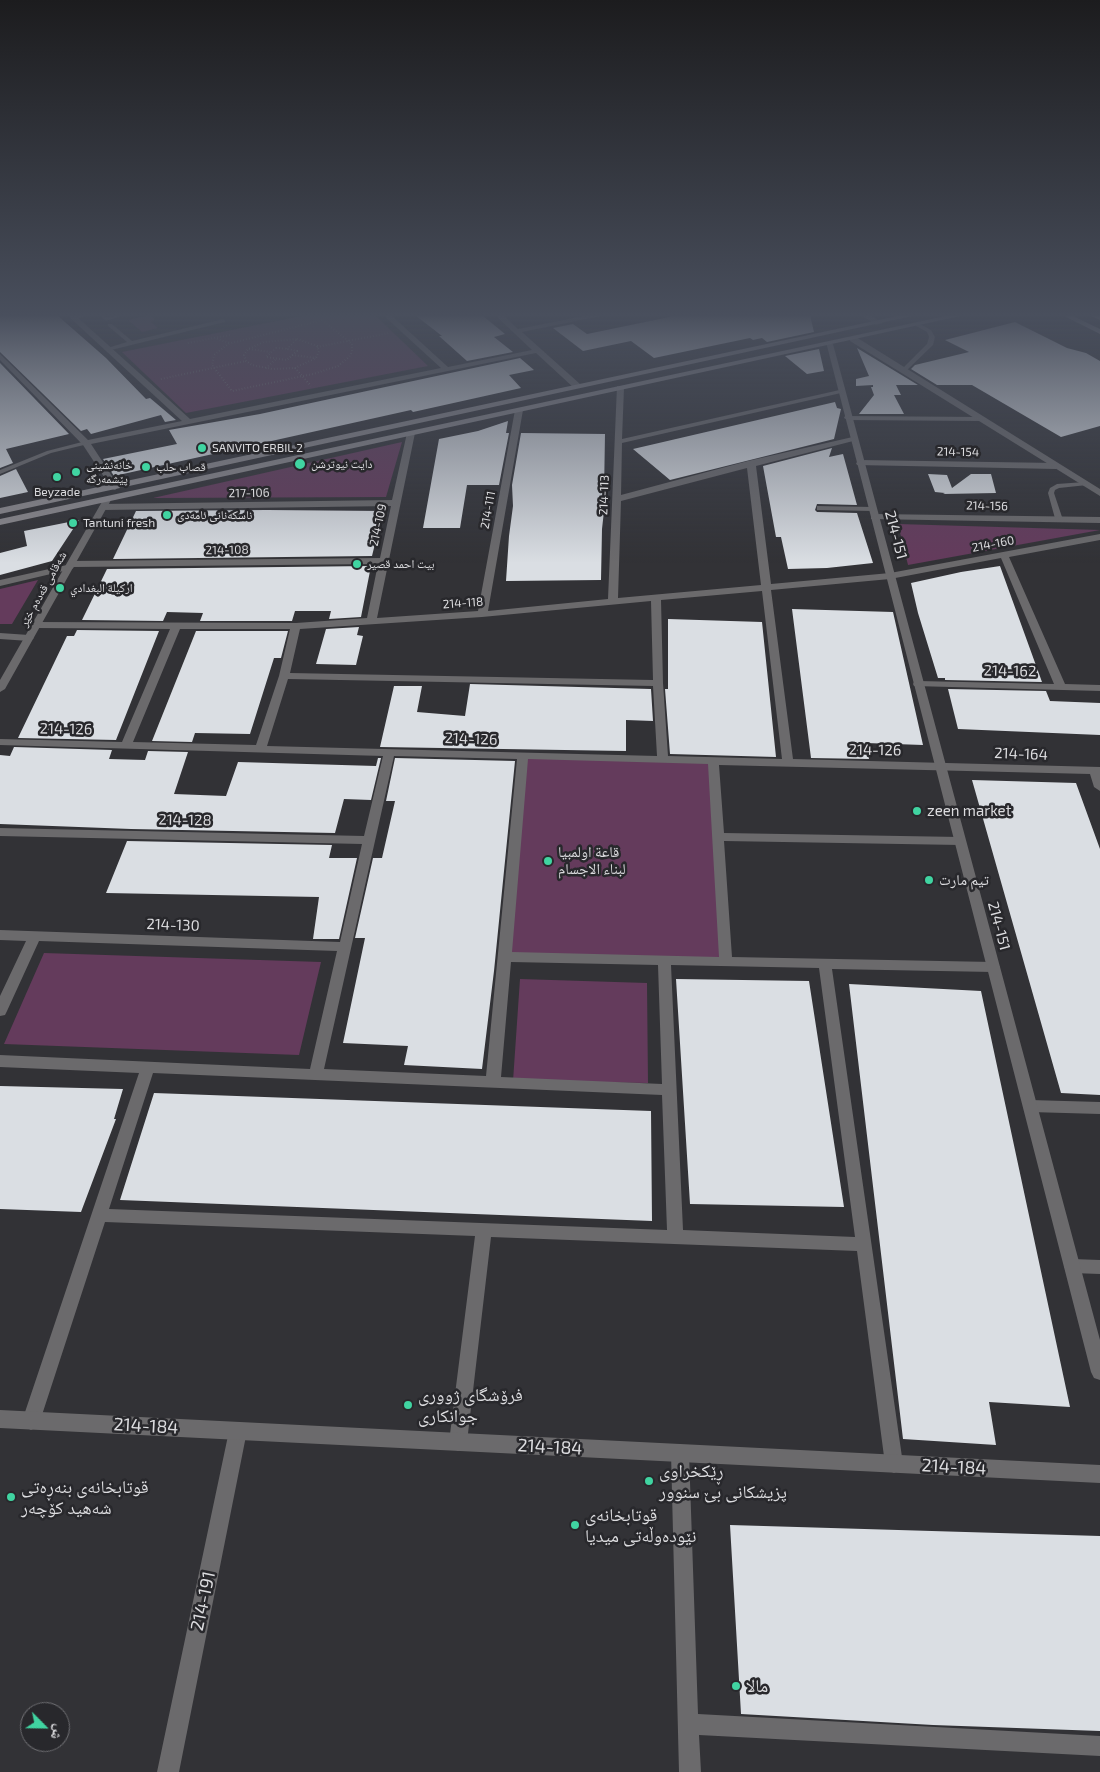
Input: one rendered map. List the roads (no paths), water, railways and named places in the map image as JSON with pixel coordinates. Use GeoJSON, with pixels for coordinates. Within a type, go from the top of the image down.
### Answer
{"type":"FeatureCollection","features":[{"type":"Feature","properties":{"kind":"main road"},"geometry":{"type":"LineString","coordinates":[[0,510],[115,487],[524,398]]}},
{"type":"Feature","properties":{"kind":"main road"},"geometry":{"type":"LineString","coordinates":[[0,522],[105,504],[410,433],[575,398]]}},
{"type":"Feature","properties":{"kind":"street"},"geometry":{"type":"LineString","coordinates":[[42,398],[86,442],[115,487]]}},
{"type":"Feature","properties":{"kind":"street"},"geometry":{"type":"LineString","coordinates":[[161,398],[187,421]]}},
{"type":"Feature","properties":{"kind":"street"},"geometry":{"type":"LineString","coordinates":[[86,442],[301,398]]}},
{"type":"Feature","properties":{"kind":"street","name":"214-113"},"geometry":{"type":"LineString","coordinates":[[613,602],[620,398]]}},
{"type":"Feature","properties":{"kind":"street"},"geometry":{"type":"LineString","coordinates":[[618,442],[816,398]]}},
{"type":"Feature","properties":{"kind":"street","name":"214-151"},"geometry":{"type":"LineString","coordinates":[[843,398],[1100,1372]]}},
{"type":"Feature","properties":{"kind":"street"},"geometry":{"type":"LineString","coordinates":[[948,398],[1100,493]]}},
{"type":"Feature","properties":{"kind":"street","name":"214-111"},"geometry":{"type":"LineString","coordinates":[[482,614],[519,410]]}},
{"type":"Feature","properties":{"kind":"street"},"geometry":{"type":"LineString","coordinates":[[848,418],[981,419]]}},
{"type":"Feature","properties":{"kind":"street","name":"214-109"},"geometry":{"type":"LineString","coordinates":[[371,621],[410,433]]}},
{"type":"Feature","properties":{"kind":"street"},"geometry":{"type":"LineString","coordinates":[[617,499],[854,438]]}},
{"type":"Feature","properties":{"kind":"street"},"geometry":{"type":"LineString","coordinates":[[751,463],[788,763]]}},
{"type":"Feature","properties":{"kind":"street","name":"214-154"},"geometry":{"type":"LineString","coordinates":[[860,463],[1056,466]]}},
{"type":"Feature","properties":{"kind":"street","name":"217-106"},"geometry":{"type":"LineString","coordinates":[[105,504],[396,503]]}},
{"type":"Feature","properties":{"kind":"street","name":"شەقامی قەدەم خێر"},"geometry":{"type":"LineString","coordinates":[[0,689],[105,504]]}},
{"type":"Feature","properties":{"kind":"street","name":"214-156"},"geometry":{"type":"LineString","coordinates":[[873,513],[1100,520]]}},
{"type":"Feature","properties":{"kind":"street","name":"214-160"},"geometry":{"type":"LineString","coordinates":[[890,576],[1100,537]]}},
{"type":"Feature","properties":{"kind":"street"},"geometry":{"type":"LineString","coordinates":[[1004,555],[1061,688]]}},
{"type":"Feature","properties":{"kind":"street","name":"214-108"},"geometry":{"type":"LineString","coordinates":[[0,583],[70,566],[383,561]]}},
{"type":"Feature","properties":{"kind":"street","name":"214-118"},"geometry":{"type":"LineString","coordinates":[[36,626],[296,626],[482,614],[890,576]]}},
{"type":"Feature","properties":{"kind":"street"},"geometry":{"type":"LineString","coordinates":[[656,598],[658,683],[663,759]]}},
{"type":"Feature","properties":{"kind":"street"},"geometry":{"type":"LineString","coordinates":[[126,745],[176,626]]}},
{"type":"Feature","properties":{"kind":"street"},"geometry":{"type":"LineString","coordinates":[[260,749],[284,676],[296,626]]}},
{"type":"Feature","properties":{"kind":"street"},"geometry":{"type":"LineString","coordinates":[[0,636],[29,638]]}},
{"type":"Feature","properties":{"kind":"street"},"geometry":{"type":"LineString","coordinates":[[284,676],[658,683]]}},
{"type":"Feature","properties":{"kind":"street","name":"214-162"},"geometry":{"type":"LineString","coordinates":[[918,684],[1100,688]]}},
{"type":"Feature","properties":{"kind":"street","name":"214-126"},"geometry":{"type":"LineString","coordinates":[[0,742],[940,767]]}},
{"type":"Feature","properties":{"kind":"street"},"geometry":{"type":"LineString","coordinates":[[316,1075],[389,752]]}},
{"type":"Feature","properties":{"kind":"street"},"geometry":{"type":"LineString","coordinates":[[493,1083],[523,756]]}},
{"type":"Feature","properties":{"kind":"street"},"geometry":{"type":"LineString","coordinates":[[713,761],[726,961]]}},
{"type":"Feature","properties":{"kind":"street","name":"214-164"},"geometry":{"type":"LineString","coordinates":[[940,767],[1097,771]]}},
{"type":"Feature","properties":{"kind":"street"},"geometry":{"type":"LineString","coordinates":[[1097,771],[1100,787]]}},
{"type":"Feature","properties":{"kind":"street","name":"214-128"},"geometry":{"type":"LineString","coordinates":[[0,832],[369,840]]}},
{"type":"Feature","properties":{"kind":"street"},"geometry":{"type":"LineString","coordinates":[[718,837],[960,841]]}},
{"type":"Feature","properties":{"kind":"street","name":"214-130"},"geometry":{"type":"LineString","coordinates":[[0,936],[345,947]]}},
{"type":"Feature","properties":{"kind":"street"},"geometry":{"type":"LineString","coordinates":[[0,1011],[34,937]]}},
{"type":"Feature","properties":{"kind":"street"},"geometry":{"type":"LineString","coordinates":[[505,957],[993,967]]}},
{"type":"Feature","properties":{"kind":"street"},"geometry":{"type":"LineString","coordinates":[[664,960],[675,1237]]}},
{"type":"Feature","properties":{"kind":"street"},"geometry":{"type":"LineString","coordinates":[[825,963],[894,1464]]}},
{"type":"Feature","properties":{"kind":"street"},"geometry":{"type":"LineString","coordinates":[[0,1061],[670,1090]]}},
{"type":"Feature","properties":{"kind":"street"},"geometry":{"type":"LineString","coordinates":[[31,1421],[148,1068]]}},
{"type":"Feature","properties":{"kind":"street"},"geometry":{"type":"LineString","coordinates":[[1030,1106],[1100,1108]]}},
{"type":"Feature","properties":{"kind":"street"},"geometry":{"type":"LineString","coordinates":[[99,1215],[864,1244]]}},
{"type":"Feature","properties":{"kind":"street"},"geometry":{"type":"LineString","coordinates":[[458,1442],[484,1230]]}},
{"type":"Feature","properties":{"kind":"street"},"geometry":{"type":"LineString","coordinates":[[1072,1266],[1100,1267]]}},
{"type":"Feature","properties":{"kind":"street","name":"214-184"},"geometry":{"type":"LineString","coordinates":[[0,1419],[1100,1474]]}},
{"type":"Feature","properties":{"kind":"street","name":"214-191"},"geometry":{"type":"LineString","coordinates":[[168,1772],[238,1431]]}},
{"type":"Feature","properties":{"kind":"street"},"geometry":{"type":"LineString","coordinates":[[680,1453],[690,1772]]}},
{"type":"Feature","properties":{"kind":"street"},"geometry":{"type":"LineString","coordinates":[[688,1724],[1100,1746]]}},
{"type":"Feature","properties":{"kind":"lane"},"geometry":{"type":"LineString","coordinates":[[0,472],[49,452],[86,442]]}},
{"type":"Feature","properties":{"kind":"lane"},"geometry":{"type":"LineString","coordinates":[[1059,520],[1050,493],[1052,488],[1086,484]]}},
{"type":"Feature","properties":{"kind":"lane"},"geometry":{"type":"LineString","coordinates":[[820,508],[873,513]]}},
{"type":"Feature","properties":{"kind":"place","name":"SANVITO ERBIL 2"},"geometry":{"type":"Point","coordinates":[202,448]}},
{"type":"Feature","properties":{"kind":"place","name":"دايت نيوترشن"},"geometry":{"type":"Point","coordinates":[300,464]}},
{"type":"Feature","properties":{"kind":"place","name":"قصاب حلب"},"geometry":{"type":"Point","coordinates":[146,467]}},
{"type":"Feature","properties":{"kind":"place","name":"خانەنشینی پێشمەرگە"},"geometry":{"type":"Point","coordinates":[76,472]}},
{"type":"Feature","properties":{"kind":"place","name":"Beyzade"},"geometry":{"type":"Point","coordinates":[57,477]}},
{"type":"Feature","properties":{"kind":"place","name":"ناسکەنانی ئامەدی"},"geometry":{"type":"Point","coordinates":[167,515]}},
{"type":"Feature","properties":{"kind":"place","name":"Tantuni fresh"},"geometry":{"type":"Point","coordinates":[73,523]}},
{"type":"Feature","properties":{"kind":"place","name":"بيت احمد قصير"},"geometry":{"type":"Point","coordinates":[357,564]}},
{"type":"Feature","properties":{"kind":"place","name":"اركيلة البغدادي"},"geometry":{"type":"Point","coordinates":[60,588]}},
{"type":"Feature","properties":{"kind":"place","name":"zeen market"},"geometry":{"type":"Point","coordinates":[917,811]}},
{"type":"Feature","properties":{"kind":"place","name":"قاعة اولمبيا لبناء الاجسام"},"geometry":{"type":"Point","coordinates":[548,861]}},
{"type":"Feature","properties":{"kind":"place","name":"تيم مارت"},"geometry":{"type":"Point","coordinates":[929,880]}},
{"type":"Feature","properties":{"kind":"place","name":"فرۆشگای ژووری جوانکاری"},"geometry":{"type":"Point","coordinates":[408,1405]}},
{"type":"Feature","properties":{"kind":"place","name":"ڕێکخراوی پزیشکانی بێ سنوور"},"geometry":{"type":"Point","coordinates":[649,1481]}},
{"type":"Feature","properties":{"kind":"place","name":"قوتابخانەی بنەڕەتی شەهید کۆچەر"},"geometry":{"type":"Point","coordinates":[11,1497]}},
{"type":"Feature","properties":{"kind":"place","name":"قوتابخانەی نێودەوڵەتی میدیا"},"geometry":{"type":"Point","coordinates":[575,1525]}},
{"type":"Feature","properties":{"kind":"place","name":"مالا"},"geometry":{"type":"Point","coordinates":[736,1686]}}]}
